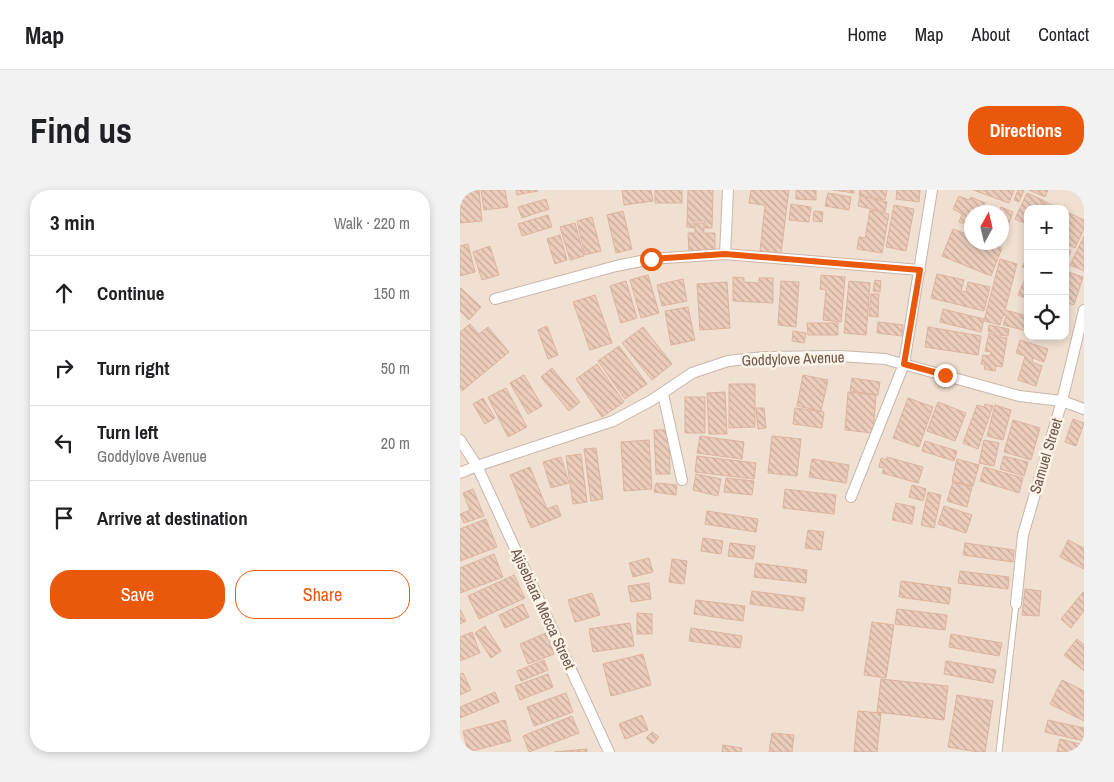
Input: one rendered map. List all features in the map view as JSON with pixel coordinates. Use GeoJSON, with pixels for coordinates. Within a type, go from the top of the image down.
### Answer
{"type":"FeatureCollection","features":[{"type":"Feature","properties":{"kind":"street"},"geometry":{"type":"LineString","coordinates":[[725,254],[728,190]]}},
{"type":"Feature","properties":{"kind":"street"},"geometry":{"type":"LineString","coordinates":[[851,497],[904,364],[932,190]]}},
{"type":"Feature","properties":{"kind":"street"},"geometry":{"type":"LineString","coordinates":[[495,299],[616,266],[651,259],[725,254],[920,270]]}},
{"type":"Feature","properties":{"kind":"street","name":"Samuel Street"},"geometry":{"type":"LineString","coordinates":[[1016,604],[1023,535],[1062,401],[1084,310]]}},
{"type":"Feature","properties":{"kind":"street","name":"Goddylove Avenue"},"geometry":{"type":"LineString","coordinates":[[460,473],[613,421],[663,394],[692,373],[728,361],[764,357],[840,356],[885,359],[1019,396],[1062,401],[1084,409]]}},
{"type":"Feature","properties":{"kind":"street"},"geometry":{"type":"LineString","coordinates":[[663,394],[682,480]]}},
{"type":"Feature","properties":{"kind":"street","name":"Ajisebiara Mecca Street"},"geometry":{"type":"LineString","coordinates":[[460,440],[477,466],[609,752]]}},
{"type":"Feature","properties":{"kind":"lane"},"geometry":{"type":"LineString","coordinates":[[999,752],[1016,604]]}},
{"type":"Feature","properties":{"kind":"shaded area"},"geometry":{"type":"Polygon","coordinates":[[[460,190],[1084,190],[1084,752],[460,752],[460,190]]]}},
{"type":"Feature","properties":{"kind":"building"},"geometry":{"type":"Polygon","coordinates":[[[460,190],[479,190],[482,221],[460,223],[460,190]]]}},
{"type":"Feature","properties":{"kind":"building"},"geometry":{"type":"Polygon","coordinates":[[[481,190],[505,190],[508,207],[484,210],[481,190]]]}},
{"type":"Feature","properties":{"kind":"building"},"geometry":{"type":"Polygon","coordinates":[[[516,190],[537,190],[538,191],[517,195],[516,190]]]}},
{"type":"Feature","properties":{"kind":"building"},"geometry":{"type":"Polygon","coordinates":[[[622,190],[651,190],[653,201],[624,205],[622,190]]]}},
{"type":"Feature","properties":{"kind":"building"},"geometry":{"type":"Polygon","coordinates":[[[655,190],[682,190],[682,203],[655,203],[655,190]]]}},
{"type":"Feature","properties":{"kind":"building"},"geometry":{"type":"Polygon","coordinates":[[[688,190],[713,190],[712,228],[705,228],[705,221],[694,221],[694,228],[687,227],[688,190]]]}},
{"type":"Feature","properties":{"kind":"building"},"geometry":{"type":"Polygon","coordinates":[[[751,190],[789,190],[781,253],[760,251],[765,205],[749,203],[751,190]]]}},
{"type":"Feature","properties":{"kind":"building"},"geometry":{"type":"Polygon","coordinates":[[[796,190],[816,190],[816,200],[796,199],[796,190]]]}},
{"type":"Feature","properties":{"kind":"building"},"geometry":{"type":"Polygon","coordinates":[[[833,190],[854,190],[854,193],[833,190]]]}},
{"type":"Feature","properties":{"kind":"building"},"geometry":{"type":"Polygon","coordinates":[[[860,190],[887,190],[885,200],[859,195],[860,190]]]}},
{"type":"Feature","properties":{"kind":"building"},"geometry":{"type":"Polygon","coordinates":[[[897,190],[920,190],[919,202],[896,199],[897,190]]]}},
{"type":"Feature","properties":{"kind":"building"},"geometry":{"type":"Polygon","coordinates":[[[973,190],[1014,190],[1009,203],[973,190]]]}},
{"type":"Feature","properties":{"kind":"building"},"geometry":{"type":"Polygon","coordinates":[[[1018,190],[1024,190],[1019,202],[1014,200],[1018,190]]]}},
{"type":"Feature","properties":{"kind":"building"},"geometry":{"type":"Polygon","coordinates":[[[1029,190],[1048,190],[1045,197],[1029,190]]]}},
{"type":"Feature","properties":{"kind":"building"},"geometry":{"type":"Polygon","coordinates":[[[828,193],[851,197],[849,210],[825,206],[828,193]]]}},
{"type":"Feature","properties":{"kind":"building"},"geometry":{"type":"Polygon","coordinates":[[[1027,193],[1043,200],[1041,205],[1024,205],[1024,223],[1015,219],[1027,193]]]}},
{"type":"Feature","properties":{"kind":"building"},"geometry":{"type":"Polygon","coordinates":[[[860,196],[887,202],[885,212],[858,206],[860,196]]]}},
{"type":"Feature","properties":{"kind":"building"},"geometry":{"type":"Polygon","coordinates":[[[959,196],[969,200],[971,197],[985,203],[984,205],[964,205],[964,224],[959,222],[962,214],[953,209],[959,196]]]}},
{"type":"Feature","properties":{"kind":"building"},"geometry":{"type":"Polygon","coordinates":[[[546,199],[549,209],[522,218],[518,207],[546,199]]]}},
{"type":"Feature","properties":{"kind":"building"},"geometry":{"type":"Polygon","coordinates":[[[1044,201],[1052,205],[1042,205],[1044,201]]]}},
{"type":"Feature","properties":{"kind":"building"},"geometry":{"type":"Polygon","coordinates":[[[791,204],[811,207],[809,222],[789,220],[791,204]]]}},
{"type":"Feature","properties":{"kind":"building"},"geometry":{"type":"Polygon","coordinates":[[[894,205],[914,209],[906,251],[886,247],[894,205]]]}},
{"type":"Feature","properties":{"kind":"building"},"geometry":{"type":"Polygon","coordinates":[[[870,210],[889,214],[882,253],[857,249],[859,237],[865,238],[870,210]]]}},
{"type":"Feature","properties":{"kind":"building"},"geometry":{"type":"Polygon","coordinates":[[[1009,210],[1013,212],[1009,223],[1009,210]]]}},
{"type":"Feature","properties":{"kind":"building"},"geometry":{"type":"Polygon","coordinates":[[[623,211],[632,249],[616,253],[607,215],[623,211]]]}},
{"type":"Feature","properties":{"kind":"building"},"geometry":{"type":"Polygon","coordinates":[[[814,211],[823,212],[822,222],[813,221],[814,211]]]}},
{"type":"Feature","properties":{"kind":"building"},"geometry":{"type":"Polygon","coordinates":[[[1069,213],[1084,220],[1084,229],[1075,248],[1069,245],[1069,213]]]}},
{"type":"Feature","properties":{"kind":"building"},"geometry":{"type":"Polygon","coordinates":[[[548,215],[552,227],[522,236],[518,224],[548,215]]]}},
{"type":"Feature","properties":{"kind":"building"},"geometry":{"type":"Polygon","coordinates":[[[592,217],[601,251],[585,255],[577,221],[592,217]]]}},
{"type":"Feature","properties":{"kind":"building"},"geometry":{"type":"Polygon","coordinates":[[[575,223],[584,256],[570,260],[560,227],[575,223]]]}},
{"type":"Feature","properties":{"kind":"building"},"geometry":{"type":"Polygon","coordinates":[[[695,223],[704,223],[704,233],[715,233],[715,252],[689,252],[688,233],[695,233],[695,223]]]}},
{"type":"Feature","properties":{"kind":"building"},"geometry":{"type":"Polygon","coordinates":[[[953,229],[964,233],[964,250],[1001,250],[991,276],[942,256],[953,229]]]}},
{"type":"Feature","properties":{"kind":"building"},"geometry":{"type":"Polygon","coordinates":[[[560,235],[567,260],[555,264],[547,239],[560,235]]]}},
{"type":"Feature","properties":{"kind":"building"},"geometry":{"type":"Polygon","coordinates":[[[1084,236],[1084,271],[1070,265],[1084,236]]]}},
{"type":"Feature","properties":{"kind":"building"},"geometry":{"type":"Polygon","coordinates":[[[468,244],[475,272],[460,276],[460,246],[468,244]]]}},
{"type":"Feature","properties":{"kind":"building"},"geometry":{"type":"Polygon","coordinates":[[[490,246],[499,275],[482,280],[473,252],[490,246]]]}},
{"type":"Feature","properties":{"kind":"building"},"geometry":{"type":"Polygon","coordinates":[[[1000,259],[1017,264],[1005,310],[1024,315],[1024,330],[1003,325],[1006,316],[1003,315],[1000,325],[984,321],[1000,259]]]}},
{"type":"Feature","properties":{"kind":"building"},"geometry":{"type":"Polygon","coordinates":[[[1069,272],[1083,277],[1074,305],[1069,303],[1069,272]]]}},
{"type":"Feature","properties":{"kind":"building"},"geometry":{"type":"Polygon","coordinates":[[[937,274],[964,280],[961,291],[966,292],[968,282],[990,287],[984,311],[931,298],[937,274]]]}},
{"type":"Feature","properties":{"kind":"building"},"geometry":{"type":"Polygon","coordinates":[[[648,275],[659,313],[641,318],[630,280],[648,275]]]}},
{"type":"Feature","properties":{"kind":"building"},"geometry":{"type":"Polygon","coordinates":[[[821,275],[845,277],[841,322],[823,320],[826,290],[820,289],[821,275]]]}},
{"type":"Feature","properties":{"kind":"building"},"geometry":{"type":"Polygon","coordinates":[[[733,277],[744,278],[744,282],[759,283],[759,278],[773,278],[773,303],[733,301],[733,277]]]}},
{"type":"Feature","properties":{"kind":"building"},"geometry":{"type":"Polygon","coordinates":[[[683,279],[687,301],[662,306],[657,285],[683,279]]]}},
{"type":"Feature","properties":{"kind":"building"},"geometry":{"type":"Polygon","coordinates":[[[875,280],[881,281],[880,292],[873,291],[875,280]]]}},
{"type":"Feature","properties":{"kind":"building"},"geometry":{"type":"Polygon","coordinates":[[[626,281],[637,318],[621,323],[610,286],[626,281]]]}},
{"type":"Feature","properties":{"kind":"building"},"geometry":{"type":"Polygon","coordinates":[[[781,281],[799,282],[796,327],[778,325],[781,281]]]}},
{"type":"Feature","properties":{"kind":"building"},"geometry":{"type":"Polygon","coordinates":[[[849,281],[870,283],[866,335],[844,333],[849,281]]]}},
{"type":"Feature","properties":{"kind":"building"},"geometry":{"type":"Polygon","coordinates":[[[1024,281],[1024,297],[1018,295],[1024,281]]]}},
{"type":"Feature","properties":{"kind":"building"},"geometry":{"type":"Polygon","coordinates":[[[727,282],[730,328],[700,330],[697,284],[727,282]]]}},
{"type":"Feature","properties":{"kind":"building"},"geometry":{"type":"Polygon","coordinates":[[[461,288],[481,307],[469,320],[460,311],[461,288]]]}},
{"type":"Feature","properties":{"kind":"building"},"geometry":{"type":"Polygon","coordinates":[[[871,294],[879,294],[878,317],[869,316],[871,294]]]}},
{"type":"Feature","properties":{"kind":"building"},"geometry":{"type":"Polygon","coordinates":[[[595,295],[612,343],[590,350],[573,302],[595,295]]]}},
{"type":"Feature","properties":{"kind":"building"},"geometry":{"type":"Polygon","coordinates":[[[688,307],[695,340],[671,345],[665,311],[688,307]]]}},
{"type":"Feature","properties":{"kind":"building"},"geometry":{"type":"Polygon","coordinates":[[[943,309],[984,319],[981,332],[940,322],[943,309]]]}},
{"type":"Feature","properties":{"kind":"building"},"geometry":{"type":"Polygon","coordinates":[[[878,322],[903,325],[902,336],[877,333],[878,322]]]}},
{"type":"Feature","properties":{"kind":"building"},"geometry":{"type":"Polygon","coordinates":[[[807,323],[838,323],[838,335],[808,335],[807,323]]]}},
{"type":"Feature","properties":{"kind":"building"},"geometry":{"type":"Polygon","coordinates":[[[470,324],[479,334],[488,327],[509,352],[462,391],[460,388],[460,332],[470,324]]]}},
{"type":"Feature","properties":{"kind":"building"},"geometry":{"type":"Polygon","coordinates":[[[989,325],[1009,329],[1008,336],[1000,335],[1000,337],[1007,338],[1002,367],[996,366],[995,371],[984,369],[985,365],[981,364],[983,355],[990,356],[991,352],[985,351],[989,333],[994,335],[994,333],[988,331],[989,325]]]}},
{"type":"Feature","properties":{"kind":"building"},"geometry":{"type":"Polygon","coordinates":[[[547,326],[558,355],[548,359],[538,330],[547,326]]]}},
{"type":"Feature","properties":{"kind":"building"},"geometry":{"type":"Polygon","coordinates":[[[643,327],[672,364],[652,380],[622,343],[643,327]]]}},
{"type":"Feature","properties":{"kind":"building"},"geometry":{"type":"Polygon","coordinates":[[[928,327],[981,336],[978,355],[925,347],[928,327]]]}},
{"type":"Feature","properties":{"kind":"building"},"geometry":{"type":"Polygon","coordinates":[[[793,331],[806,333],[804,343],[792,341],[793,331]]]}},
{"type":"Feature","properties":{"kind":"building"},"geometry":{"type":"Polygon","coordinates":[[[1020,340],[1048,349],[1044,362],[1033,358],[1032,362],[1042,366],[1036,386],[1018,380],[1025,356],[1016,353],[1020,340]]]}},
{"type":"Feature","properties":{"kind":"building"},"geometry":{"type":"Polygon","coordinates":[[[619,346],[647,384],[625,399],[598,361],[619,346]]]}},
{"type":"Feature","properties":{"kind":"building"},"geometry":{"type":"Polygon","coordinates":[[[597,364],[624,402],[602,417],[576,379],[597,364]]]}},
{"type":"Feature","properties":{"kind":"building"},"geometry":{"type":"Polygon","coordinates":[[[552,368],[580,402],[569,411],[541,377],[552,368]]]}},
{"type":"Feature","properties":{"kind":"building"},"geometry":{"type":"Polygon","coordinates":[[[524,375],[542,406],[528,414],[510,383],[524,375]]]}},
{"type":"Feature","properties":{"kind":"building"},"geometry":{"type":"Polygon","coordinates":[[[803,375],[828,380],[821,411],[797,406],[803,375]]]}},
{"type":"Feature","properties":{"kind":"building"},"geometry":{"type":"Polygon","coordinates":[[[852,378],[880,382],[878,395],[850,391],[852,378]]]}},
{"type":"Feature","properties":{"kind":"building"},"geometry":{"type":"Polygon","coordinates":[[[729,384],[755,384],[755,427],[729,428],[729,384]]]}},
{"type":"Feature","properties":{"kind":"building"},"geometry":{"type":"Polygon","coordinates":[[[506,388],[527,427],[508,437],[488,397],[506,388]]]}},
{"type":"Feature","properties":{"kind":"building"},"geometry":{"type":"Polygon","coordinates":[[[725,392],[727,434],[709,434],[707,393],[725,392]]]}},
{"type":"Feature","properties":{"kind":"building"},"geometry":{"type":"Polygon","coordinates":[[[848,392],[876,395],[873,433],[845,430],[848,392]]]}},
{"type":"Feature","properties":{"kind":"building"},"geometry":{"type":"Polygon","coordinates":[[[685,397],[705,397],[705,433],[685,433],[685,397]]]}},
{"type":"Feature","properties":{"kind":"building"},"geometry":{"type":"Polygon","coordinates":[[[483,398],[495,418],[485,424],[473,404],[483,398]]]}},
{"type":"Feature","properties":{"kind":"building"},"geometry":{"type":"Polygon","coordinates":[[[908,398],[933,407],[919,447],[893,438],[908,398]]]}},
{"type":"Feature","properties":{"kind":"building"},"geometry":{"type":"Polygon","coordinates":[[[938,402],[966,413],[955,441],[927,431],[938,402]]]}},
{"type":"Feature","properties":{"kind":"building"},"geometry":{"type":"Polygon","coordinates":[[[985,404],[993,406],[978,449],[963,443],[977,405],[984,407],[985,404]]]}},
{"type":"Feature","properties":{"kind":"building"},"geometry":{"type":"Polygon","coordinates":[[[995,405],[1011,410],[1003,440],[987,436],[995,405]]]}},
{"type":"Feature","properties":{"kind":"building"},"geometry":{"type":"Polygon","coordinates":[[[756,408],[764,408],[766,428],[758,429],[756,408]]]}},
{"type":"Feature","properties":{"kind":"building"},"geometry":{"type":"Polygon","coordinates":[[[795,408],[824,412],[822,428],[793,424],[795,408]]]}},
{"type":"Feature","properties":{"kind":"building"},"geometry":{"type":"Polygon","coordinates":[[[1073,419],[1084,423],[1076,446],[1065,442],[1073,419]]]}},
{"type":"Feature","properties":{"kind":"building"},"geometry":{"type":"Polygon","coordinates":[[[1013,420],[1040,428],[1031,460],[1004,452],[1013,420]]]}},
{"type":"Feature","properties":{"kind":"building"},"geometry":{"type":"Polygon","coordinates":[[[654,430],[669,430],[670,474],[656,474],[654,430]]]}},
{"type":"Feature","properties":{"kind":"building"},"geometry":{"type":"Polygon","coordinates":[[[700,436],[744,442],[742,459],[697,453],[700,436]]]}},
{"type":"Feature","properties":{"kind":"building"},"geometry":{"type":"Polygon","coordinates":[[[772,436],[801,439],[797,476],[768,473],[772,436]]]}},
{"type":"Feature","properties":{"kind":"building"},"geometry":{"type":"Polygon","coordinates":[[[649,440],[652,489],[624,491],[621,442],[649,440]]]}},
{"type":"Feature","properties":{"kind":"building"},"geometry":{"type":"Polygon","coordinates":[[[984,440],[999,443],[994,466],[979,463],[984,440]]]}},
{"type":"Feature","properties":{"kind":"building"},"geometry":{"type":"Polygon","coordinates":[[[925,441],[957,451],[954,461],[922,451],[925,441]]]}},
{"type":"Feature","properties":{"kind":"building"},"geometry":{"type":"Polygon","coordinates":[[[596,448],[603,499],[591,501],[584,449],[596,448]]]}},
{"type":"Feature","properties":{"kind":"building"},"geometry":{"type":"Polygon","coordinates":[[[581,454],[587,502],[573,504],[566,456],[581,454]]]}},
{"type":"Feature","properties":{"kind":"building"},"geometry":{"type":"Polygon","coordinates":[[[697,456],[756,463],[754,479],[695,472],[697,456]]]}},
{"type":"Feature","properties":{"kind":"building"},"geometry":{"type":"Polygon","coordinates":[[[1004,456],[1028,462],[1024,476],[1000,469],[1004,456]]]}},
{"type":"Feature","properties":{"kind":"building"},"geometry":{"type":"Polygon","coordinates":[[[561,457],[569,483],[551,488],[543,462],[561,457]]]}},
{"type":"Feature","properties":{"kind":"building"},"geometry":{"type":"Polygon","coordinates":[[[887,457],[923,467],[918,483],[882,473],[884,468],[879,467],[881,458],[886,460],[887,457]]]}},
{"type":"Feature","properties":{"kind":"building"},"geometry":{"type":"Polygon","coordinates":[[[812,459],[849,465],[846,483],[809,477],[812,459]]]}},
{"type":"Feature","properties":{"kind":"building"},"geometry":{"type":"Polygon","coordinates":[[[957,459],[979,465],[973,486],[952,481],[957,459]]]}},
{"type":"Feature","properties":{"kind":"building"},"geometry":{"type":"Polygon","coordinates":[[[530,467],[547,509],[557,505],[561,516],[531,528],[510,475],[530,467]]]}},
{"type":"Feature","properties":{"kind":"building"},"geometry":{"type":"Polygon","coordinates":[[[984,467],[1023,478],[1019,493],[980,481],[984,467]]]}},
{"type":"Feature","properties":{"kind":"building"},"geometry":{"type":"Polygon","coordinates":[[[696,474],[721,479],[718,496],[693,490],[696,474]]]}},
{"type":"Feature","properties":{"kind":"building"},"geometry":{"type":"Polygon","coordinates":[[[726,478],[754,481],[752,495],[724,492],[726,478]]]}},
{"type":"Feature","properties":{"kind":"building"},"geometry":{"type":"Polygon","coordinates":[[[953,482],[972,487],[967,507],[947,501],[953,482]]]}},
{"type":"Feature","properties":{"kind":"building"},"geometry":{"type":"Polygon","coordinates":[[[656,483],[677,485],[676,495],[654,492],[656,483]]]}},
{"type":"Feature","properties":{"kind":"building"},"geometry":{"type":"Polygon","coordinates":[[[912,485],[926,489],[923,501],[909,497],[912,485]]]}},
{"type":"Feature","properties":{"kind":"building"},"geometry":{"type":"Polygon","coordinates":[[[473,489],[484,516],[464,523],[460,514],[470,510],[463,493],[473,489]]]}},
{"type":"Feature","properties":{"kind":"building"},"geometry":{"type":"Polygon","coordinates":[[[785,489],[836,495],[834,514],[783,508],[785,489]]]}},
{"type":"Feature","properties":{"kind":"building"},"geometry":{"type":"Polygon","coordinates":[[[928,492],[941,495],[934,528],[921,525],[928,492]]]}},
{"type":"Feature","properties":{"kind":"building"},"geometry":{"type":"Polygon","coordinates":[[[896,503],[915,507],[912,524],[892,520],[896,503]]]}},
{"type":"Feature","properties":{"kind":"building"},"geometry":{"type":"Polygon","coordinates":[[[944,506],[972,515],[966,533],[938,524],[944,506]]]}},
{"type":"Feature","properties":{"kind":"building"},"geometry":{"type":"Polygon","coordinates":[[[707,511],[758,519],[756,532],[705,524],[707,511]]]}},
{"type":"Feature","properties":{"kind":"building"},"geometry":{"type":"Polygon","coordinates":[[[486,519],[497,547],[460,561],[460,529],[486,519]]]}},
{"type":"Feature","properties":{"kind":"building"},"geometry":{"type":"Polygon","coordinates":[[[808,530],[824,532],[821,550],[805,548],[808,530]]]}},
{"type":"Feature","properties":{"kind":"building"},"geometry":{"type":"Polygon","coordinates":[[[703,538],[723,541],[721,554],[701,551],[703,538]]]}},
{"type":"Feature","properties":{"kind":"building"},"geometry":{"type":"Polygon","coordinates":[[[1068,540],[1084,548],[1084,569],[1060,557],[1068,540]]]}},
{"type":"Feature","properties":{"kind":"building"},"geometry":{"type":"Polygon","coordinates":[[[730,543],[755,546],[753,559],[728,556],[730,543]]]}},
{"type":"Feature","properties":{"kind":"building"},"geometry":{"type":"Polygon","coordinates":[[[965,543],[1014,550],[1013,562],[963,555],[965,543]]]}},
{"type":"Feature","properties":{"kind":"building"},"geometry":{"type":"Polygon","coordinates":[[[494,554],[503,577],[460,593],[460,568],[494,554]]]}},
{"type":"Feature","properties":{"kind":"building"},"geometry":{"type":"Polygon","coordinates":[[[649,558],[653,572],[633,577],[629,563],[649,558]]]}},
{"type":"Feature","properties":{"kind":"building"},"geometry":{"type":"Polygon","coordinates":[[[672,559],[687,561],[684,584],[669,582],[672,559]]]}},
{"type":"Feature","properties":{"kind":"building"},"geometry":{"type":"Polygon","coordinates":[[[756,563],[807,570],[806,583],[754,577],[756,563]]]}},
{"type":"Feature","properties":{"kind":"building"},"geometry":{"type":"Polygon","coordinates":[[[960,571],[1009,577],[1008,589],[958,583],[960,571]]]}},
{"type":"Feature","properties":{"kind":"building"},"geometry":{"type":"Polygon","coordinates":[[[514,575],[525,598],[479,619],[468,596],[514,575]]]}},
{"type":"Feature","properties":{"kind":"building"},"geometry":{"type":"Polygon","coordinates":[[[901,581],[951,588],[949,604],[899,597],[901,581]]]}},
{"type":"Feature","properties":{"kind":"building"},"geometry":{"type":"Polygon","coordinates":[[[649,583],[651,599],[631,602],[628,586],[649,583]]]}},
{"type":"Feature","properties":{"kind":"building"},"geometry":{"type":"Polygon","coordinates":[[[1025,589],[1041,591],[1039,616],[1022,615],[1025,589]]]}},
{"type":"Feature","properties":{"kind":"building"},"geometry":{"type":"Polygon","coordinates":[[[752,591],[805,598],[803,611],[750,604],[752,591]]]}},
{"type":"Feature","properties":{"kind":"building"},"geometry":{"type":"Polygon","coordinates":[[[1083,592],[1084,611],[1071,628],[1061,619],[1083,592]]]}},
{"type":"Feature","properties":{"kind":"building"},"geometry":{"type":"Polygon","coordinates":[[[592,593],[600,615],[575,622],[568,600],[592,593]]]}},
{"type":"Feature","properties":{"kind":"building"},"geometry":{"type":"Polygon","coordinates":[[[696,600],[745,606],[743,621],[694,614],[696,600]]]}},
{"type":"Feature","properties":{"kind":"building"},"geometry":{"type":"Polygon","coordinates":[[[523,604],[529,617],[505,628],[499,615],[523,604]]]}},
{"type":"Feature","properties":{"kind":"building"},"geometry":{"type":"Polygon","coordinates":[[[460,609],[466,621],[460,624],[460,609]]]}},
{"type":"Feature","properties":{"kind":"building"},"geometry":{"type":"Polygon","coordinates":[[[897,609],[947,615],[945,630],[895,624],[897,609]]]}},
{"type":"Feature","properties":{"kind":"building"},"geometry":{"type":"Polygon","coordinates":[[[637,613],[652,614],[652,634],[637,634],[637,613]]]}},
{"type":"Feature","properties":{"kind":"building"},"geometry":{"type":"Polygon","coordinates":[[[872,622],[894,625],[886,678],[864,675],[872,622]]]}},
{"type":"Feature","properties":{"kind":"building"},"geometry":{"type":"Polygon","coordinates":[[[630,623],[634,646],[593,652],[589,629],[630,623]]]}},
{"type":"Feature","properties":{"kind":"building"},"geometry":{"type":"Polygon","coordinates":[[[485,626],[501,651],[491,658],[475,633],[485,626]]]}},
{"type":"Feature","properties":{"kind":"building"},"geometry":{"type":"Polygon","coordinates":[[[691,628],[742,636],[740,648],[689,641],[691,628]]]}},
{"type":"Feature","properties":{"kind":"building"},"geometry":{"type":"Polygon","coordinates":[[[472,632],[480,653],[460,661],[460,637],[472,632]]]}},
{"type":"Feature","properties":{"kind":"building"},"geometry":{"type":"Polygon","coordinates":[[[546,633],[554,654],[528,664],[520,644],[546,633]]]}},
{"type":"Feature","properties":{"kind":"building"},"geometry":{"type":"Polygon","coordinates":[[[951,634],[1002,643],[999,656],[949,647],[951,634]]]}},
{"type":"Feature","properties":{"kind":"building"},"geometry":{"type":"Polygon","coordinates":[[[1077,639],[1084,645],[1084,671],[1064,655],[1077,639]]]}},
{"type":"Feature","properties":{"kind":"building"},"geometry":{"type":"Polygon","coordinates":[[[643,654],[651,685],[611,696],[603,664],[643,654]]]}},
{"type":"Feature","properties":{"kind":"building"},"geometry":{"type":"Polygon","coordinates":[[[544,660],[548,670],[521,681],[517,671],[544,660]]]}},
{"type":"Feature","properties":{"kind":"building"},"geometry":{"type":"Polygon","coordinates":[[[946,661],[996,670],[993,683],[944,674],[946,661]]]}},
{"type":"Feature","properties":{"kind":"building"},"geometry":{"type":"Polygon","coordinates":[[[463,673],[471,690],[460,695],[460,674],[463,673]]]}},
{"type":"Feature","properties":{"kind":"building"},"geometry":{"type":"Polygon","coordinates":[[[548,674],[553,687],[520,700],[515,686],[548,674]]]}},
{"type":"Feature","properties":{"kind":"building"},"geometry":{"type":"Polygon","coordinates":[[[881,679],[948,686],[944,720],[877,712],[881,679]]]}},
{"type":"Feature","properties":{"kind":"building"},"geometry":{"type":"Polygon","coordinates":[[[1062,680],[1084,691],[1084,721],[1050,704],[1062,680]]]}},
{"type":"Feature","properties":{"kind":"building"},"geometry":{"type":"Polygon","coordinates":[[[495,692],[499,702],[460,718],[460,707],[495,692]]]}},
{"type":"Feature","properties":{"kind":"building"},"geometry":{"type":"Polygon","coordinates":[[[566,693],[573,712],[534,726],[527,707],[566,693]]]}},
{"type":"Feature","properties":{"kind":"building"},"geometry":{"type":"Polygon","coordinates":[[[957,695],[993,701],[985,752],[948,747],[957,695]]]}},
{"type":"Feature","properties":{"kind":"building"},"geometry":{"type":"Polygon","coordinates":[[[858,711],[881,713],[877,752],[854,752],[858,711]]]}},
{"type":"Feature","properties":{"kind":"building"},"geometry":{"type":"Polygon","coordinates":[[[642,715],[648,730],[625,739],[619,724],[642,715]]]}},
{"type":"Feature","properties":{"kind":"building"},"geometry":{"type":"Polygon","coordinates":[[[572,716],[579,733],[529,752],[523,736],[572,716]]]}},
{"type":"Feature","properties":{"kind":"building"},"geometry":{"type":"Polygon","coordinates":[[[505,720],[511,741],[468,752],[463,731],[505,720]]]}},
{"type":"Feature","properties":{"kind":"building"},"geometry":{"type":"Polygon","coordinates":[[[1048,720],[1084,728],[1084,741],[1045,732],[1048,720]]]}},
{"type":"Feature","properties":{"kind":"building"},"geometry":{"type":"Polygon","coordinates":[[[652,732],[659,737],[653,744],[646,738],[652,732]]]}},
{"type":"Feature","properties":{"kind":"building"},"geometry":{"type":"Polygon","coordinates":[[[772,733],[794,735],[792,752],[769,752],[772,733]]]}},
{"type":"Feature","properties":{"kind":"building"},"geometry":{"type":"Polygon","coordinates":[[[1060,739],[1084,745],[1084,752],[1057,752],[1060,739]]]}},
{"type":"Feature","properties":{"kind":"building"},"geometry":{"type":"Polygon","coordinates":[[[723,745],[742,748],[741,752],[722,752],[723,745]]]}},
{"type":"Feature","properties":{"kind":"building"},"geometry":{"type":"Polygon","coordinates":[[[587,749],[587,752],[554,752],[587,749]]]}},
{"type":"Feature","properties":{"kind":"route"},"geometry":{"type":"LineString","coordinates":[[651,259],[725,254],[920,270],[904,364],[945,375]]}}]}
